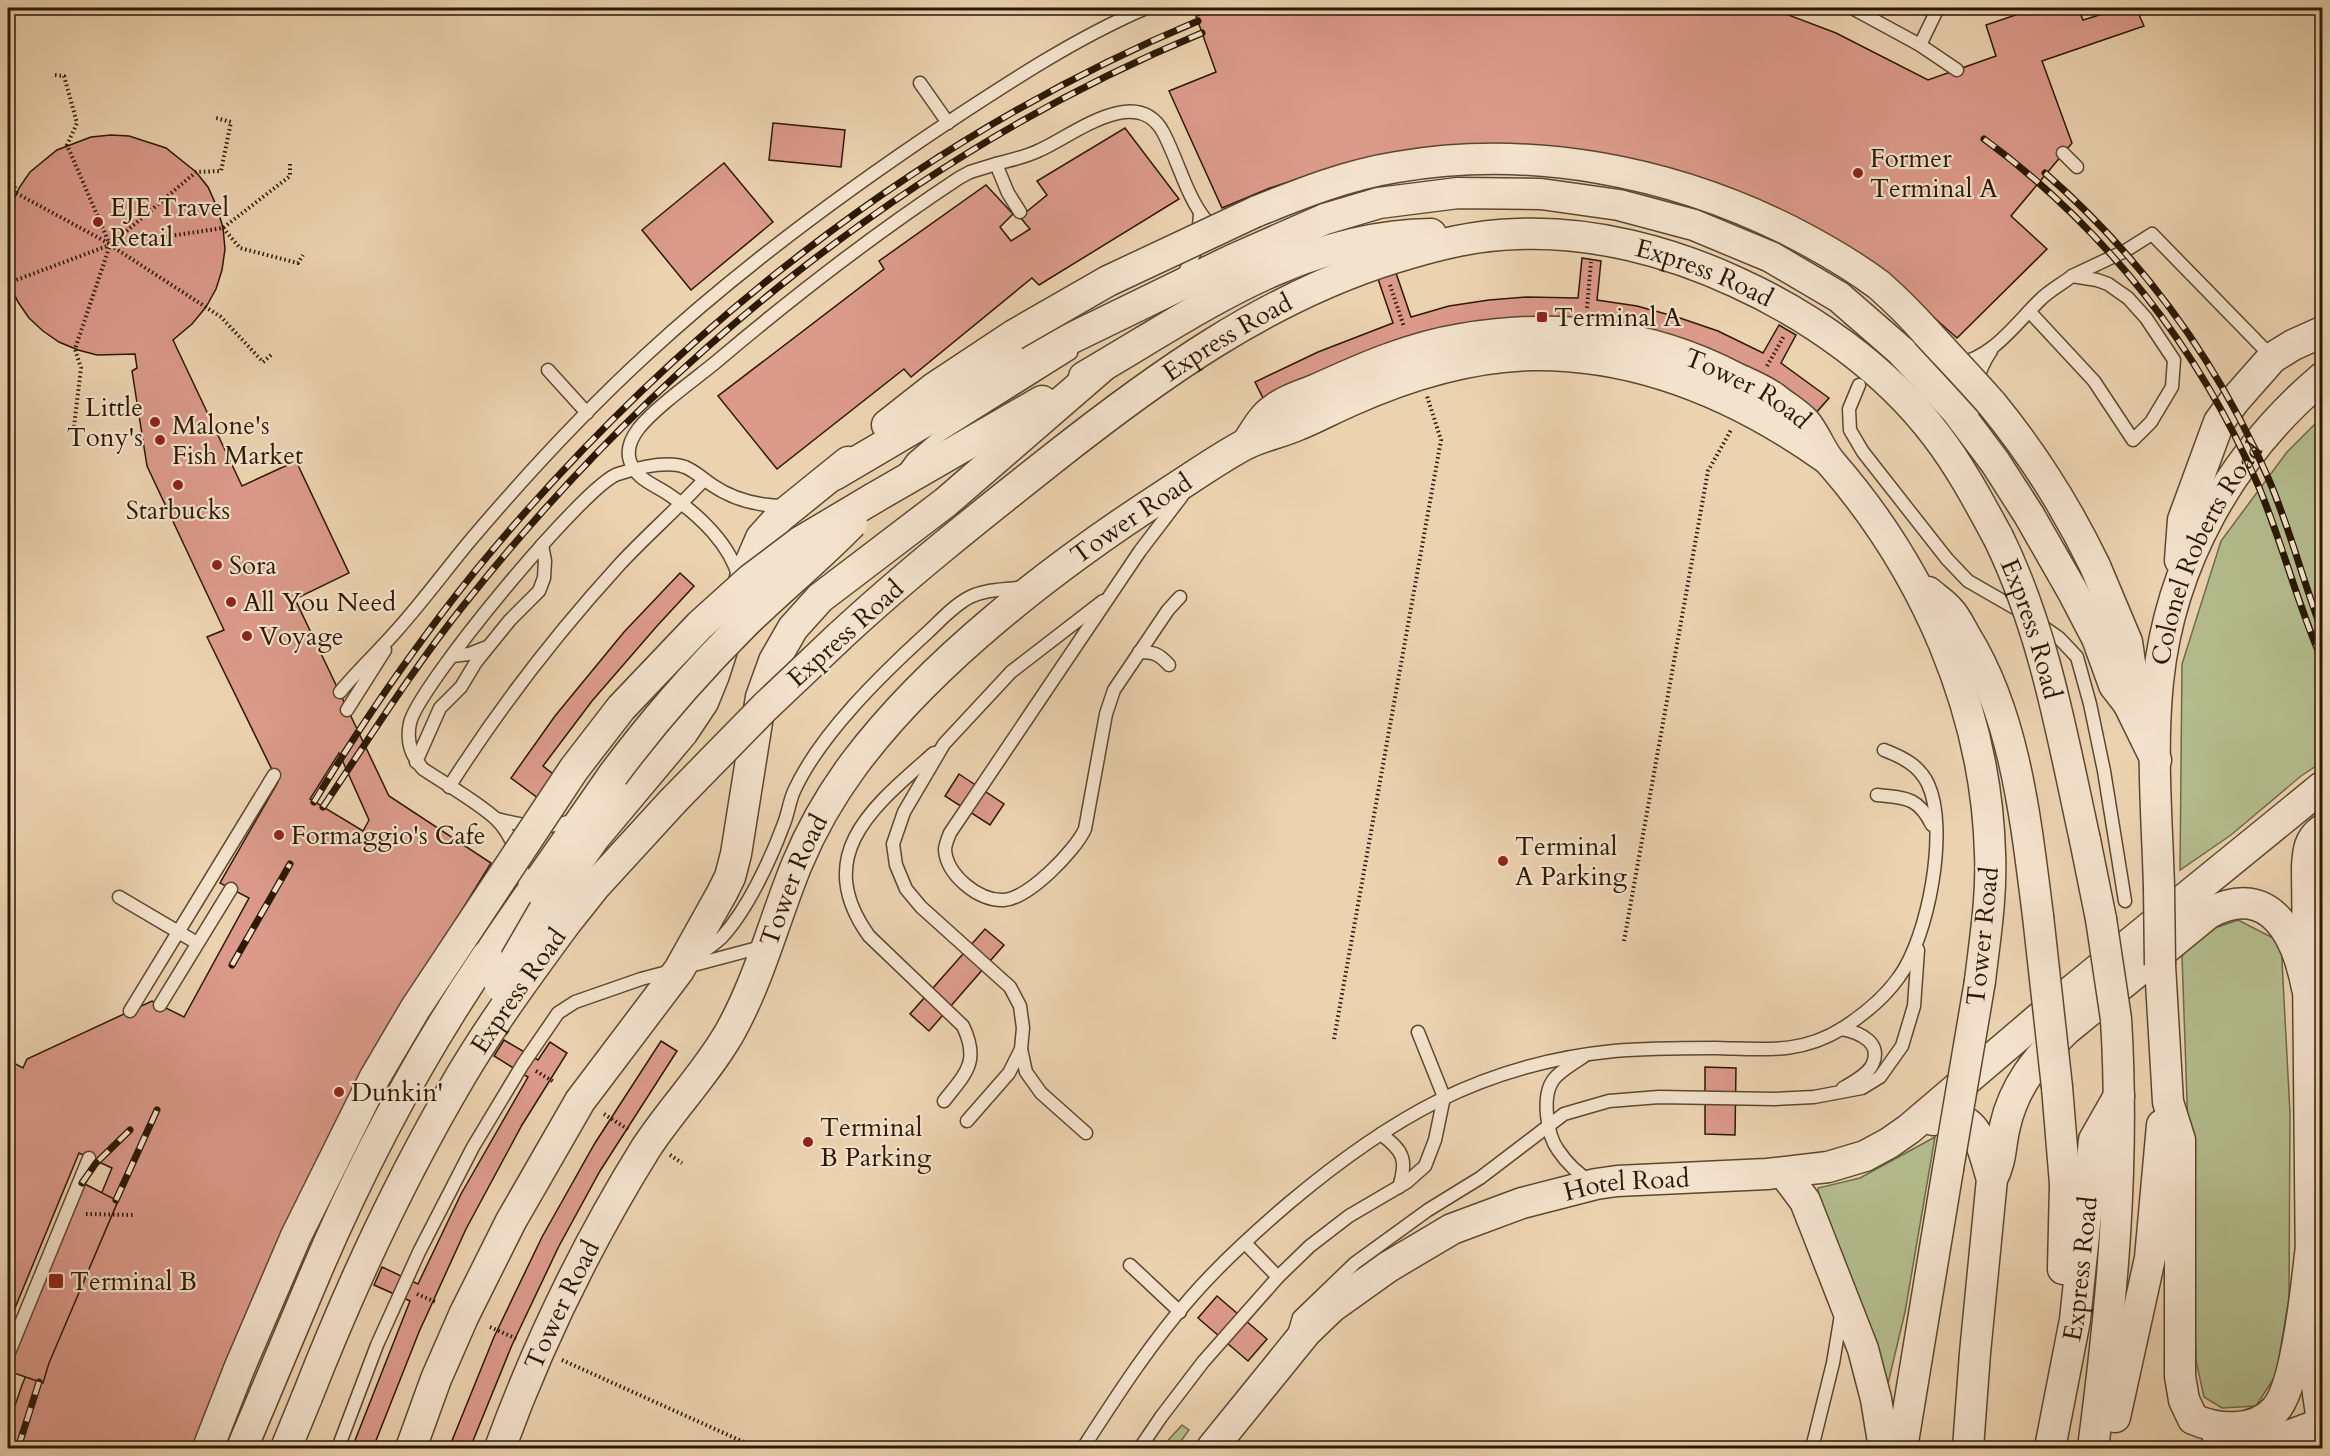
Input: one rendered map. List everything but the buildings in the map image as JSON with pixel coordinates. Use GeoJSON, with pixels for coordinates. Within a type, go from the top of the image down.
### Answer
{"type":"FeatureCollection","features":[{"type":"Feature","properties":{"kind":"street"},"geometry":{"type":"LineString","coordinates":[[242,1449],[321,1260],[428,1048],[458,999],[545,911],[602,828],[697,712],[714,675],[754,550],[769,527],[834,475],[914,403],[974,360],[1083,294],[1255,212],[1357,175],[1418,164],[1476,159],[1556,162],[1634,174],[1691,190],[1761,217],[1825,250],[1880,287],[1907,311],[2004,419],[2051,485],[2096,566],[2127,642],[2133,683],[2128,703]]}},
{"type":"Feature","properties":{"kind":"street"},"geometry":{"type":"LineString","coordinates":[[834,475],[1015,366],[1172,291],[1233,256],[1342,213],[1419,197],[1469,193],[1521,193],[1603,202],[1659,214],[1694,225],[1771,257],[1839,297],[1926,366],[2006,479],[2048,547],[2097,638],[2114,685],[2128,703],[2156,760]]}},
{"type":"Feature","properties":{"kind":"street"},"geometry":{"type":"LineString","coordinates":[[1233,256],[1305,258],[1363,241],[1412,235],[1521,234]]}},
{"type":"Feature","properties":{"kind":"street","name":"Express Road"},"geometry":{"type":"LineString","coordinates":[[288,1449],[307,1397],[369,1250],[404,1178],[441,1111],[499,1016],[545,911],[610,870],[765,706],[840,636],[937,552],[1090,429],[1175,368],[1256,317],[1313,288],[1387,260],[1459,240],[1521,234],[1574,236],[1615,243],[1673,258],[1727,277],[1782,305],[1834,339],[1866,364],[1909,404],[1947,451],[1970,486],[1998,537],[2029,609],[2052,686],[2101,919],[2116,1019],[2120,1164],[2116,1245],[2105,1360],[2093,1449]]}},
{"type":"Feature","properties":{"kind":"street"},"geometry":{"type":"LineString","coordinates":[[208,1449],[238,1370],[304,1219],[375,1077],[431,984],[574,769],[621,708],[700,624],[751,579],[800,542],[1102,367],[1179,319],[1233,256]]}},
{"type":"Feature","properties":{"kind":"street"},"geometry":{"type":"LineString","coordinates":[[2178,587],[2183,520],[2222,417],[2272,358],[2293,345],[2322,332]]}},
{"type":"Feature","properties":{"kind":"street","name":"Tower Road"},"geometry":{"type":"LineString","coordinates":[[500,1449],[540,1350],[591,1245],[650,1143],[709,1064],[730,1030],[769,945],[805,846],[832,795],[879,731],[935,674],[979,634],[1041,584],[1108,533],[1247,444],[1298,425],[1354,399],[1416,362],[1477,361],[1514,356],[1595,358],[1636,366],[1750,397],[1794,435],[1826,458],[1855,492],[1882,529],[1908,574],[1928,610],[1952,664],[1969,713],[1982,777],[1989,827],[1990,879],[1980,981],[1897,1448]]}},
{"type":"Feature","properties":{"kind":"street"},"geometry":{"type":"LineString","coordinates":[[411,1449],[436,1379],[464,1315],[548,1154],[585,1094],[679,970],[730,877],[736,854],[761,697],[774,661],[794,628],[820,598],[946,502],[1102,367]]}},
{"type":"Feature","properties":{"kind":"street","name":"Colonel Roberts Road"},"geometry":{"type":"LineString","coordinates":[[2168,1102],[2160,965],[2156,760],[2157,701],[2160,665],[2167,627],[2178,587],[2195,544],[2228,483],[2256,445],[2322,378]]}},
{"type":"Feature","properties":{"kind":"street"},"geometry":{"type":"LineString","coordinates":[[545,911],[585,814],[645,733],[747,621],[883,493]]}},
{"type":"Feature","properties":{"kind":"street"},"geometry":{"type":"LineString","coordinates":[[1908,574],[1950,611],[1987,676],[2009,739],[2028,843],[2057,1087],[2065,1184],[2063,1281],[2048,1449]]}},
{"type":"Feature","properties":{"kind":"street","name":"Hotel Road"},"geometry":{"type":"LineString","coordinates":[[1212,1449],[1288,1353],[1332,1307],[1388,1267],[1452,1229],[1512,1207],[1596,1184],[1784,1173],[1828,1167],[1848,1162],[1888,1143],[1909,1129],[2074,988],[2322,787]]}},
{"type":"Feature","properties":{"kind":"street"},"geometry":{"type":"LineString","coordinates":[[2168,1102],[2180,1140],[2180,1376],[2184,1400],[2193,1419],[2209,1435],[2226,1443],[2286,1443],[2322,1422],[2312,1353],[2307,988],[2308,848],[2314,836],[2322,830]]}},
{"type":"Feature","properties":{"kind":"street"},"geometry":{"type":"LineString","coordinates":[[1968,1449],[1974,1353],[1992,1179],[2000,1164],[2004,1126],[2013,1098],[2025,1074],[2066,1030],[2209,913],[2222,906],[2242,903],[2262,909],[2279,920],[2286,927],[2296,946],[2307,988]]}},
{"type":"Feature","properties":{"kind":"street","name":"Express Road"},"geometry":{"type":"LineString","coordinates":[[2048,1449],[2075,1320],[2094,1140],[2119,1096]]}},
{"type":"Feature","properties":{"kind":"street"},"geometry":{"type":"LineString","coordinates":[[2107,1449],[2151,1258],[2161,1130],[2168,1102]]}},
{"type":"Feature","properties":{"kind":"street"},"geometry":{"type":"LineString","coordinates":[[1909,1129],[1947,1116],[1965,1120],[1980,1138],[1992,1179]]}},
{"type":"Feature","properties":{"kind":"street"},"geometry":{"type":"LineString","coordinates":[[1784,1173],[1805,1201],[1897,1448]]}},
{"type":"Feature","properties":{"kind":"street"},"geometry":{"type":"LineString","coordinates":[[2193,1419],[2219,1427],[2238,1427],[2260,1420],[2275,1410],[2285,1392],[2296,1349],[2310,1254]]}},
{"type":"Feature","properties":{"kind":"lane"},"geometry":{"type":"LineString","coordinates":[[340,692],[398,629],[490,518],[587,413],[663,340],[765,254],[846,193],[948,123],[1060,51],[1146,8]]}},
{"type":"Feature","properties":{"kind":"lane"},"geometry":{"type":"LineString","coordinates":[[1844,8],[1856,10],[1920,45],[1957,70]]}},
{"type":"Feature","properties":{"kind":"lane"},"geometry":{"type":"LineString","coordinates":[[1920,45],[1938,8]]}},
{"type":"Feature","properties":{"kind":"lane"},"geometry":{"type":"LineString","coordinates":[[920,83],[948,123]]}},
{"type":"Feature","properties":{"kind":"lane"},"geometry":{"type":"LineString","coordinates":[[740,593],[738,574],[721,542],[681,504],[644,480],[634,470],[628,455],[629,445],[639,428],[654,414],[791,300],[878,233],[970,172],[1040,150],[1110,113],[1141,114],[1150,117],[1162,131],[1200,214],[1233,256]]}},
{"type":"Feature","properties":{"kind":"lane"},"geometry":{"type":"LineString","coordinates":[[2063,153],[2077,167]]}},
{"type":"Feature","properties":{"kind":"lane"},"geometry":{"type":"LineString","coordinates":[[996,164],[1008,193],[1020,212]]}},
{"type":"Feature","properties":{"kind":"lane"},"geometry":{"type":"LineString","coordinates":[[883,493],[913,459],[942,434],[1172,291],[1185,273],[1197,248],[1200,214]]}},
{"type":"Feature","properties":{"kind":"lane"},"geometry":{"type":"LineString","coordinates":[[1926,366],[1965,363],[1995,345],[2043,297],[2072,276],[2152,234],[2272,358]]}},
{"type":"Feature","properties":{"kind":"lane"},"geometry":{"type":"LineString","coordinates":[[2029,311],[2094,381],[2133,440],[2151,422],[2172,387],[2174,360],[2146,318],[2128,297],[2108,284],[2072,276]]}},
{"type":"Feature","properties":{"kind":"lane"},"geometry":{"type":"LineString","coordinates":[[1976,436],[1972,423],[1974,394],[1983,366],[1995,345]]}},
{"type":"Feature","properties":{"kind":"lane"},"geometry":{"type":"LineString","coordinates":[[548,370],[587,413]]}},
{"type":"Feature","properties":{"kind":"lane"},"geometry":{"type":"LineString","coordinates":[[1859,385],[1849,409],[1850,430],[1878,473],[1947,559],[1968,581],[2019,610],[2059,638],[2077,657],[2090,704],[2104,771],[2125,901]]}},
{"type":"Feature","properties":{"kind":"lane"},"geometry":{"type":"LineString","coordinates":[[585,814],[570,821],[542,827],[514,824],[497,819],[449,787],[416,762],[409,744],[410,722],[420,700],[486,612],[542,546],[598,486],[617,474],[673,465],[691,470],[704,480],[743,501],[770,506],[795,505]]}},
{"type":"Feature","properties":{"kind":"lane"},"geometry":{"type":"LineString","coordinates":[[1180,597],[1168,610],[1114,690],[1106,714],[1085,829],[1079,842],[1037,883],[1020,895],[1004,900],[988,898],[962,882],[949,867],[945,848],[950,832],[1140,551],[1200,473]]}},
{"type":"Feature","properties":{"kind":"lane"},"geometry":{"type":"LineString","coordinates":[[449,787],[488,728],[575,615],[622,562],[704,480]]}},
{"type":"Feature","properties":{"kind":"lane"},"geometry":{"type":"LineString","coordinates":[[416,762],[440,708],[461,687],[476,662],[510,620],[539,591],[544,578],[542,546]]}},
{"type":"Feature","properties":{"kind":"lane"},"geometry":{"type":"LineString","coordinates":[[679,970],[721,938],[733,922],[770,856],[784,824],[794,792],[803,776],[836,729],[874,684],[963,601],[981,593],[1041,584]]}},
{"type":"Feature","properties":{"kind":"lane"},"geometry":{"type":"LineString","coordinates":[[944,1101],[969,1069],[970,1041],[963,1026],[869,936],[857,919],[849,901],[846,862],[859,828],[883,798],[944,744],[1011,672],[1111,595]]}},
{"type":"Feature","properties":{"kind":"lane"},"geometry":{"type":"LineString","coordinates":[[347,710],[398,629]]}},
{"type":"Feature","properties":{"kind":"lane"},"geometry":{"type":"LineString","coordinates":[[452,656],[469,654],[488,646]]}},
{"type":"Feature","properties":{"kind":"lane"},"geometry":{"type":"LineString","coordinates":[[1139,652],[1154,652],[1161,655],[1169,665]]}},
{"type":"Feature","properties":{"kind":"lane"},"geometry":{"type":"LineString","coordinates":[[944,744],[904,812],[893,844],[896,865],[906,889],[921,907],[1010,987],[1020,1006],[1023,1028],[1021,1049],[1026,1072],[1041,1093],[1086,1133]]}},
{"type":"Feature","properties":{"kind":"lane"},"geometry":{"type":"LineString","coordinates":[[1288,1353],[1299,1317],[1355,1263],[1428,1210],[1480,1178],[1564,1114],[1609,1101],[1659,1097],[1775,1099],[1814,1097],[1862,1088],[1880,1077],[1902,1046],[1914,1006],[1918,943],[1935,862],[1933,798],[1927,782],[1918,769],[1904,758],[1884,750]]}},
{"type":"Feature","properties":{"kind":"lane"},"geometry":{"type":"LineString","coordinates":[[130,1011],[274,775]]}},
{"type":"Feature","properties":{"kind":"lane"},"geometry":{"type":"LineString","coordinates":[[1877,795],[1913,800],[1924,809],[1935,831]]}},
{"type":"Feature","properties":{"kind":"lane"},"geometry":{"type":"LineString","coordinates":[[497,819],[507,833],[525,876],[545,911]]}},
{"type":"Feature","properties":{"kind":"lane"},"geometry":{"type":"LineString","coordinates":[[160,1005],[231,889]]}},
{"type":"Feature","properties":{"kind":"lane"},"geometry":{"type":"LineString","coordinates":[[119,897],[197,943]]}},
{"type":"Feature","properties":{"kind":"lane"},"geometry":{"type":"LineString","coordinates":[[1083,1449],[1119,1392],[1193,1295],[1245,1243],[1328,1170],[1400,1120],[1444,1097],[1519,1068],[1587,1054],[1645,1048],[1718,1048],[1751,1051],[1780,1050],[1801,1046],[1841,1029],[1877,1001],[1898,978],[1918,943]]}},
{"type":"Feature","properties":{"kind":"lane"},"geometry":{"type":"LineString","coordinates":[[338,1449],[378,1345],[418,1252],[473,1146],[558,1013],[575,1002],[641,979],[769,945]]}},
{"type":"Feature","properties":{"kind":"lane"},"geometry":{"type":"LineString","coordinates":[[1837,1092],[1871,1068],[1874,1056],[1871,1042],[1859,1032],[1841,1029]]}},
{"type":"Feature","properties":{"kind":"lane"},"geometry":{"type":"LineString","coordinates":[[1140,1449],[1203,1362],[1278,1277],[1310,1245],[1349,1216],[1407,1182],[1425,1166],[1435,1140],[1444,1097],[1418,1032]]}},
{"type":"Feature","properties":{"kind":"lane"},"geometry":{"type":"LineString","coordinates":[[967,1120],[1009,1073],[1021,1049]]}},
{"type":"Feature","properties":{"kind":"lane"},"geometry":{"type":"LineString","coordinates":[[1587,1054],[1554,1079],[1546,1097],[1549,1125],[1557,1149],[1583,1178],[1596,1184]]}},
{"type":"Feature","properties":{"kind":"lane"},"geometry":{"type":"LineString","coordinates":[[1381,1134],[1396,1146],[1403,1158],[1404,1171],[1399,1187]]}},
{"type":"Feature","properties":{"kind":"lane"},"geometry":{"type":"LineString","coordinates":[[8,1355],[89,1158]]}},
{"type":"Feature","properties":{"kind":"lane"},"geometry":{"type":"LineString","coordinates":[[1245,1243],[1278,1277]]}},
{"type":"Feature","properties":{"kind":"lane"},"geometry":{"type":"LineString","coordinates":[[1130,1265],[1180,1312]]}},
{"type":"Feature","properties":{"kind":"lane"},"geometry":{"type":"LineString","coordinates":[[1812,1449],[1833,1363],[1841,1321],[1842,1297]]}},
{"type":"Feature","properties":{"kind":"path"},"geometry":{"type":"LineString","coordinates":[[55,75],[64,76],[77,123],[67,145],[110,245]]}},
{"type":"Feature","properties":{"kind":"path"},"geometry":{"type":"LineString","coordinates":[[78,428],[74,426],[81,368],[75,349],[110,245],[196,172],[221,171],[231,122],[216,118]]}},
{"type":"Feature","properties":{"kind":"path"},"geometry":{"type":"LineString","coordinates":[[8,156],[16,193],[110,245],[221,317],[263,362],[271,355]]}},
{"type":"Feature","properties":{"kind":"path"},"geometry":{"type":"LineString","coordinates":[[8,284],[110,245],[223,228],[290,176],[290,164]]}},
{"type":"Feature","properties":{"kind":"path"},"geometry":{"type":"LineString","coordinates":[[8,196],[16,193]]}},
{"type":"Feature","properties":{"kind":"path"},"geometry":{"type":"LineString","coordinates":[[223,228],[240,248],[298,262],[303,255]]}},
{"type":"Feature","properties":{"kind":"path"},"geometry":{"type":"LineString","coordinates":[[1586,309],[1592,260]]}},
{"type":"Feature","properties":{"kind":"path"},"geometry":{"type":"LineString","coordinates":[[1334,1039],[1441,440],[1387,276]]}},
{"type":"Feature","properties":{"kind":"path"},"geometry":{"type":"LineString","coordinates":[[1624,941],[1708,471],[1787,330]]}},
{"type":"Feature","properties":{"kind":"path"},"geometry":{"type":"LineString","coordinates":[[533,1069],[554,1082]]}},
{"type":"Feature","properties":{"kind":"path"},"geometry":{"type":"LineString","coordinates":[[604,1114],[632,1131]]}},
{"type":"Feature","properties":{"kind":"path"},"geometry":{"type":"LineString","coordinates":[[670,1155],[682,1163]]}},
{"type":"Feature","properties":{"kind":"path"},"geometry":{"type":"LineString","coordinates":[[86,1214],[134,1215]]}},
{"type":"Feature","properties":{"kind":"path"},"geometry":{"type":"LineString","coordinates":[[414,1293],[436,1302]]}},
{"type":"Feature","properties":{"kind":"path"},"geometry":{"type":"LineString","coordinates":[[490,1327],[519,1340]]}},
{"type":"Feature","properties":{"kind":"path"},"geometry":{"type":"LineString","coordinates":[[561,1359],[757,1449]]}},
{"type":"Feature","properties":{"kind":"green space"},"geometry":{"type":"Polygon","coordinates":[[[2322,417],[2322,762],[2301,776],[2231,835],[2180,870],[2182,664],[2221,541],[2287,452],[2322,417]]]}},
{"type":"Feature","properties":{"kind":"green space"},"geometry":{"type":"Polygon","coordinates":[[[2238,920],[2281,942],[2290,1113],[2289,1298],[2276,1375],[2256,1406],[2222,1408],[2204,1397],[2196,1361],[2182,956],[2198,934],[2238,920]]]}},
{"type":"Feature","properties":{"kind":"green space"},"geometry":{"type":"Polygon","coordinates":[[[1935,1137],[1905,1312],[1887,1388],[1820,1210],[1818,1188],[1860,1178],[1935,1137]]]}},
{"type":"Feature","properties":{"kind":"green space"},"geometry":{"type":"Polygon","coordinates":[[[1182,1425],[1189,1430],[1176,1448],[1161,1448],[1182,1425]]]}},
{"type":"Feature","properties":{"kind":"railway"},"geometry":{"type":"LineString","coordinates":[[1271,9],[1278,8]]}},
{"type":"Feature","properties":{"kind":"railway"},"geometry":{"type":"LineString","coordinates":[[314,802],[391,683],[476,570],[551,484],[630,402],[715,324],[804,252],[897,184],[994,123],[1094,69],[1198,21]]}},
{"type":"Feature","properties":{"kind":"railway"},"geometry":{"type":"LineString","coordinates":[[323,807],[408,680],[463,606],[539,516],[620,430],[706,349],[796,273],[892,202],[991,139],[1095,82],[1202,33]]}},
{"type":"Feature","properties":{"kind":"railway"},"geometry":{"type":"LineString","coordinates":[[1984,139],[2069,211],[2108,251],[2177,339],[2234,434],[2258,485],[2322,660]]}},
{"type":"Feature","properties":{"kind":"railway"},"geometry":{"type":"LineString","coordinates":[[2045,173],[2114,240],[2145,276],[2201,353],[2226,394],[2249,436],[2277,499],[2322,631]]}},
{"type":"Feature","properties":{"kind":"railway"},"geometry":{"type":"LineString","coordinates":[[232,965],[290,864]]}},
{"type":"Feature","properties":{"kind":"railway"},"geometry":{"type":"LineString","coordinates":[[116,1200],[157,1110]]}},
{"type":"Feature","properties":{"kind":"railway"},"geometry":{"type":"LineString","coordinates":[[82,1183],[96,1163],[130,1130]]}},
{"type":"Feature","properties":{"kind":"railway"},"geometry":{"type":"LineString","coordinates":[[18,1448],[39,1382]]}},
{"type":"Feature","properties":{"kind":"place","name":"Former Terminal A"},"geometry":{"type":"Point","coordinates":[1858,173]}},
{"type":"Feature","properties":{"kind":"place","name":"EJE Travel Retail"},"geometry":{"type":"Point","coordinates":[98,222]}},
{"type":"Feature","properties":{"kind":"place","name":"Terminal A"},"geometry":{"type":"Point","coordinates":[1542,317]}},
{"type":"Feature","properties":{"kind":"place","name":"Little Tony's"},"geometry":{"type":"Point","coordinates":[155,422]}},
{"type":"Feature","properties":{"kind":"place","name":"Malone's Fish Market"},"geometry":{"type":"Point","coordinates":[160,440]}},
{"type":"Feature","properties":{"kind":"place","name":"Starbucks"},"geometry":{"type":"Point","coordinates":[178,485]}},
{"type":"Feature","properties":{"kind":"place","name":"Sora"},"geometry":{"type":"Point","coordinates":[217,565]}},
{"type":"Feature","properties":{"kind":"place","name":"All You Need"},"geometry":{"type":"Point","coordinates":[231,602]}},
{"type":"Feature","properties":{"kind":"place","name":"Voyage"},"geometry":{"type":"Point","coordinates":[247,636]}},
{"type":"Feature","properties":{"kind":"place","name":"Formaggio's Cafe"},"geometry":{"type":"Point","coordinates":[279,835]}},
{"type":"Feature","properties":{"kind":"place","name":"Terminal A Parking"},"geometry":{"type":"Point","coordinates":[1503,861]}},
{"type":"Feature","properties":{"kind":"place","name":"Dunkin'"},"geometry":{"type":"Point","coordinates":[339,1092]}},
{"type":"Feature","properties":{"kind":"place","name":"Terminal B Parking"},"geometry":{"type":"Point","coordinates":[808,1142]}},
{"type":"Feature","properties":{"kind":"place","name":"Terminal B"},"geometry":{"type":"Point","coordinates":[56,1281]}}]}
